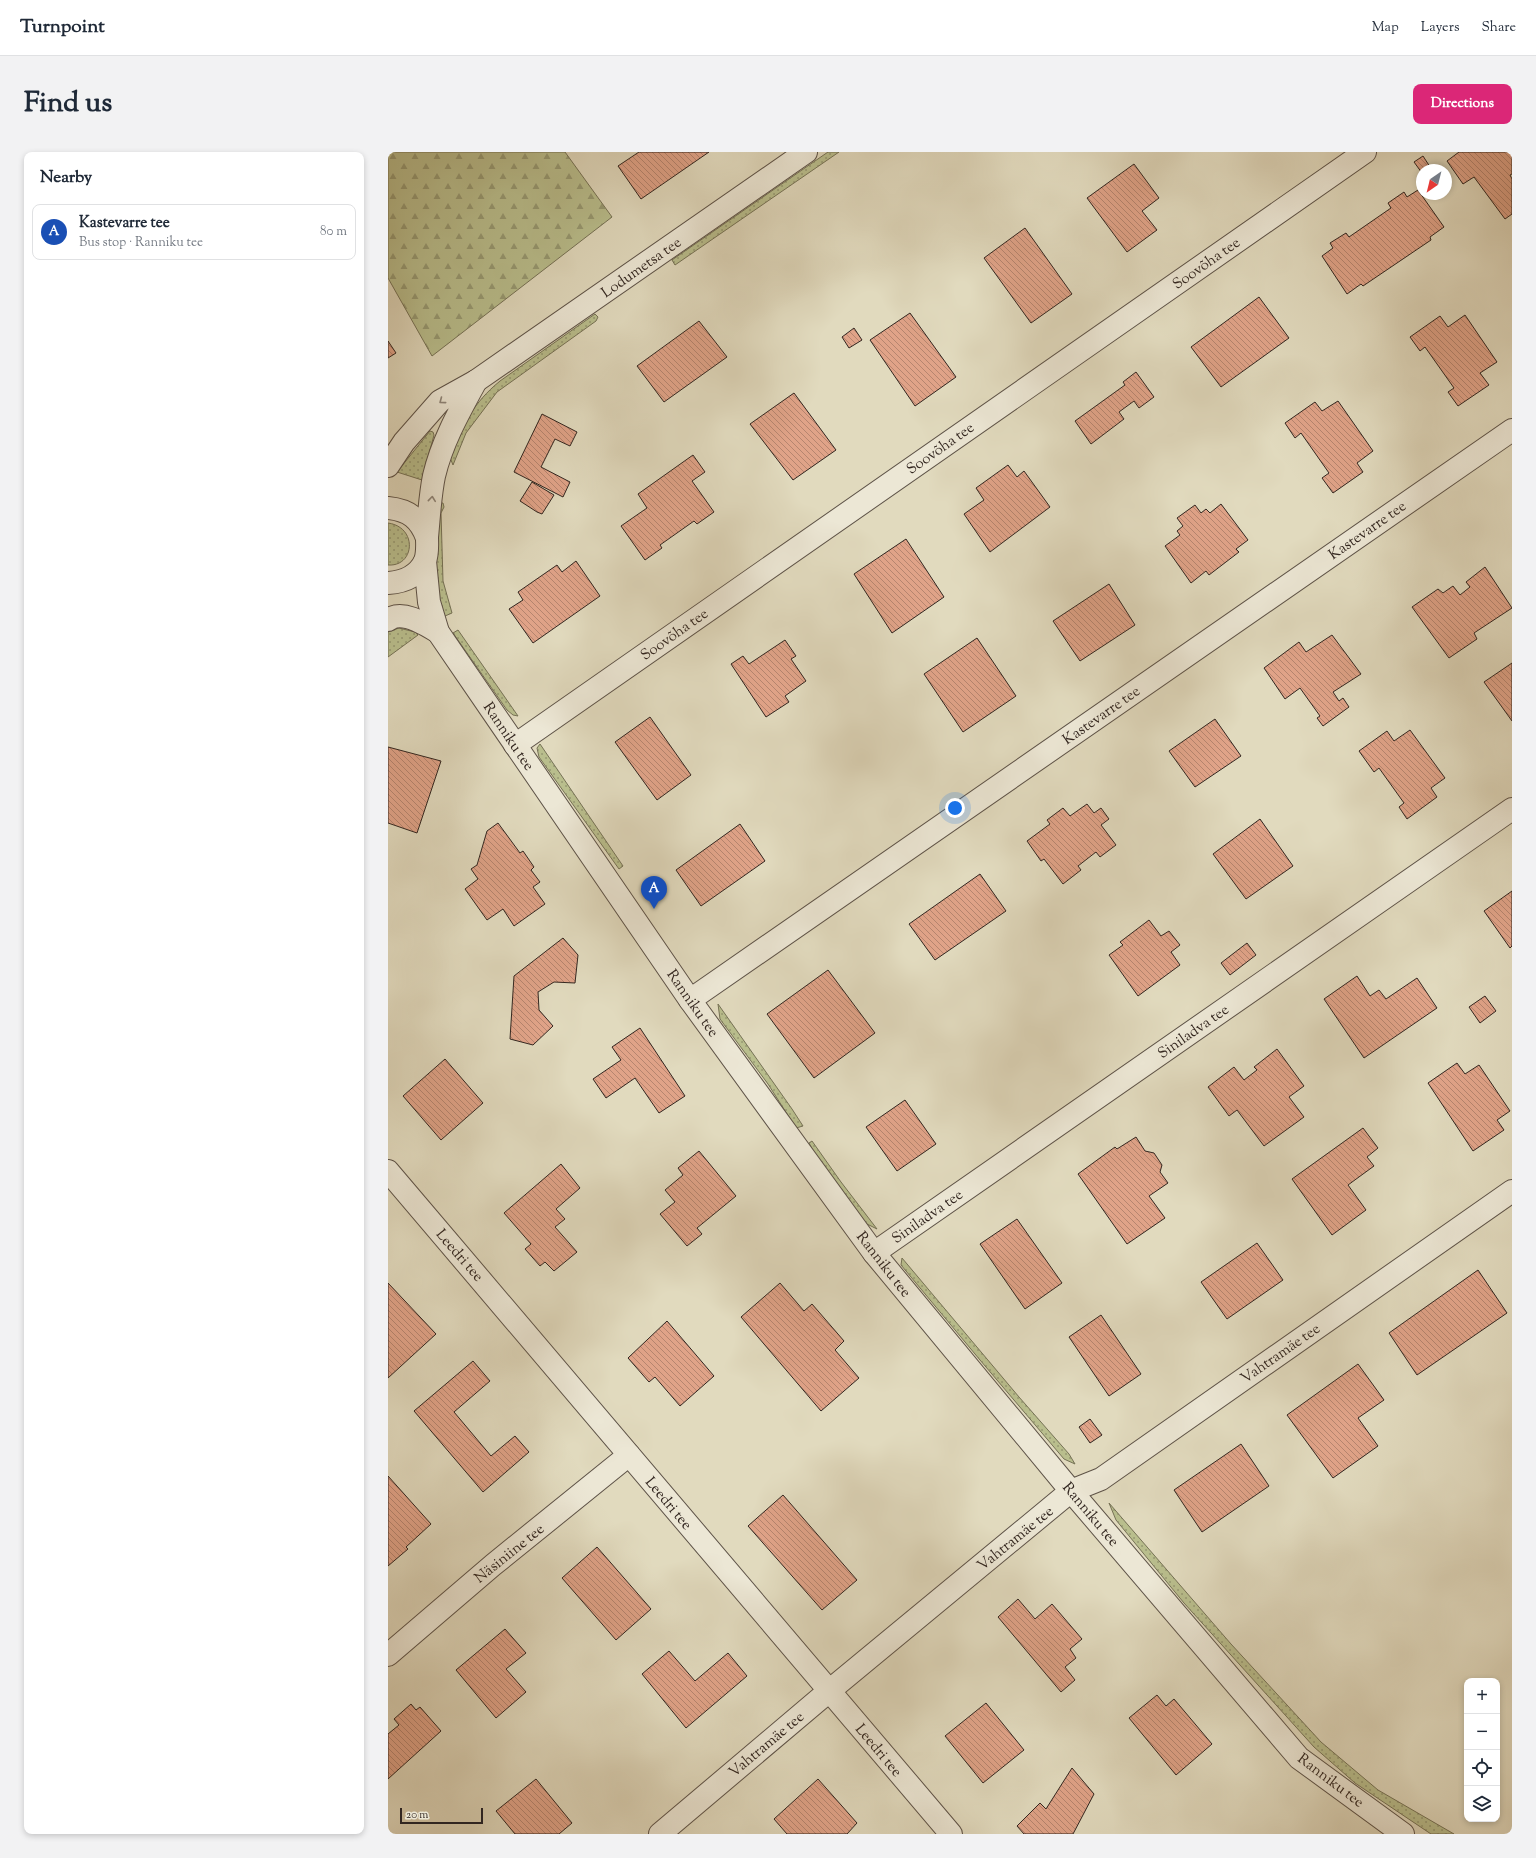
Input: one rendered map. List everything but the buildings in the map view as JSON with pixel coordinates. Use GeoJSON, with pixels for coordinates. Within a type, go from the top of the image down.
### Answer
{"type":"FeatureCollection","features":[{"type":"Feature","properties":{"kind":"street","name":"Lodumetsa tee"},"geometry":{"type":"LineString","coordinates":[[388,466],[404,442],[440,401],[476,381],[806,152]]}},
{"type":"Feature","properties":{"kind":"street","name":"Soovõha tee"},"geometry":{"type":"LineString","coordinates":[[515,745],[1365,152]]}},
{"type":"Feature","properties":{"kind":"street"},"geometry":{"type":"LineString","coordinates":[[432,628],[395,587],[420,569],[425,561],[428,550],[427,538],[434,476],[447,435],[476,381]]}},
{"type":"Feature","properties":{"kind":"street","name":"Kastevarre tee"},"geometry":{"type":"LineString","coordinates":[[690,1000],[1512,430]]}},
{"type":"Feature","properties":{"kind":"street"},"geometry":{"type":"LineString","coordinates":[[388,508],[399,509],[412,515],[423,527],[427,538]]}},
{"type":"Feature","properties":{"kind":"street"},"geometry":{"type":"LineString","coordinates":[[425,561],[432,628]]}},
{"type":"Feature","properties":{"kind":"street"},"geometry":{"type":"LineString","coordinates":[[388,620],[391,618],[412,617],[432,628]]}},
{"type":"Feature","properties":{"kind":"street","name":"Ranniku tee"},"geometry":{"type":"LineString","coordinates":[[432,628],[515,745],[690,1000],[874,1253],[1072,1491],[1300,1758],[1403,1834]]}},
{"type":"Feature","properties":{"kind":"street","name":"Siniladva tee"},"geometry":{"type":"LineString","coordinates":[[874,1253],[1512,809]]}},
{"type":"Feature","properties":{"kind":"street","name":"Leedri tee"},"geometry":{"type":"LineString","coordinates":[[388,1171],[951,1834]]}},
{"type":"Feature","properties":{"kind":"street","name":"Vahtramäe tee"},"geometry":{"type":"LineString","coordinates":[[660,1834],[829,1691],[1072,1491],[1101,1479],[1512,1191]]}},
{"type":"Feature","properties":{"kind":"street","name":"Näsiniine tee"},"geometry":{"type":"LineString","coordinates":[[389,1653],[493,1565],[629,1455]]}},
{"type":"Feature","properties":{"kind":"green space"},"geometry":{"type":"Polygon","coordinates":[[[388,152],[565,152],[612,217],[432,356],[388,278],[388,152]]]}},
{"type":"Feature","properties":{"kind":"green space"},"geometry":{"type":"Polygon","coordinates":[[[828,152],[839,152],[675,265],[672,260],[828,152]]]}},
{"type":"Feature","properties":{"kind":"green space"},"geometry":{"type":"Polygon","coordinates":[[[595,314],[598,317],[596,321],[497,392],[466,433],[453,465],[449,455],[470,415],[490,389],[595,314]]]}},
{"type":"Feature","properties":{"kind":"green space"},"geometry":{"type":"Polygon","coordinates":[[[430,431],[433,432],[434,435],[422,480],[397,472],[430,431]]]}},
{"type":"Feature","properties":{"kind":"green space"},"geometry":{"type":"Polygon","coordinates":[[[441,503],[443,503],[444,507],[441,513],[443,581],[452,613],[445,616],[441,612],[434,563],[441,503]]]}},
{"type":"Feature","properties":{"kind":"green space"},"geometry":{"type":"Polygon","coordinates":[[[388,523],[398,526],[404,532],[408,539],[409,546],[408,554],[404,560],[397,564],[388,565],[388,523]]]}},
{"type":"Feature","properties":{"kind":"green space"},"geometry":{"type":"Polygon","coordinates":[[[399,628],[415,632],[418,635],[388,657],[388,632],[399,628]]]}},
{"type":"Feature","properties":{"kind":"green space"},"geometry":{"type":"Polygon","coordinates":[[[458,630],[518,716],[513,715],[507,710],[453,633],[458,630]]]}},
{"type":"Feature","properties":{"kind":"green space"},"geometry":{"type":"Polygon","coordinates":[[[540,744],[623,866],[619,869],[539,757],[537,748],[540,744]]]}},
{"type":"Feature","properties":{"kind":"green space"},"geometry":{"type":"Polygon","coordinates":[[[718,1004],[803,1126],[796,1128],[768,1084],[720,1019],[718,1004]]]}},
{"type":"Feature","properties":{"kind":"green space"},"geometry":{"type":"Polygon","coordinates":[[[812,1141],[877,1229],[865,1223],[816,1157],[809,1143],[812,1141]]]}},
{"type":"Feature","properties":{"kind":"green space"},"geometry":{"type":"Polygon","coordinates":[[[902,1258],[1069,1454],[1075,1464],[1064,1459],[980,1360],[901,1265],[902,1258]]]}},
{"type":"Feature","properties":{"kind":"green space"},"geometry":{"type":"Polygon","coordinates":[[[1109,1503],[1231,1644],[1321,1742],[1378,1790],[1454,1834],[1431,1834],[1355,1783],[1314,1747],[1184,1603],[1116,1520],[1109,1503]]]}},
{"type":"Feature","properties":{"kind":"place","name":"Kastevarre tee"},"geometry":{"type":"Point","coordinates":[654,909]}}]}
